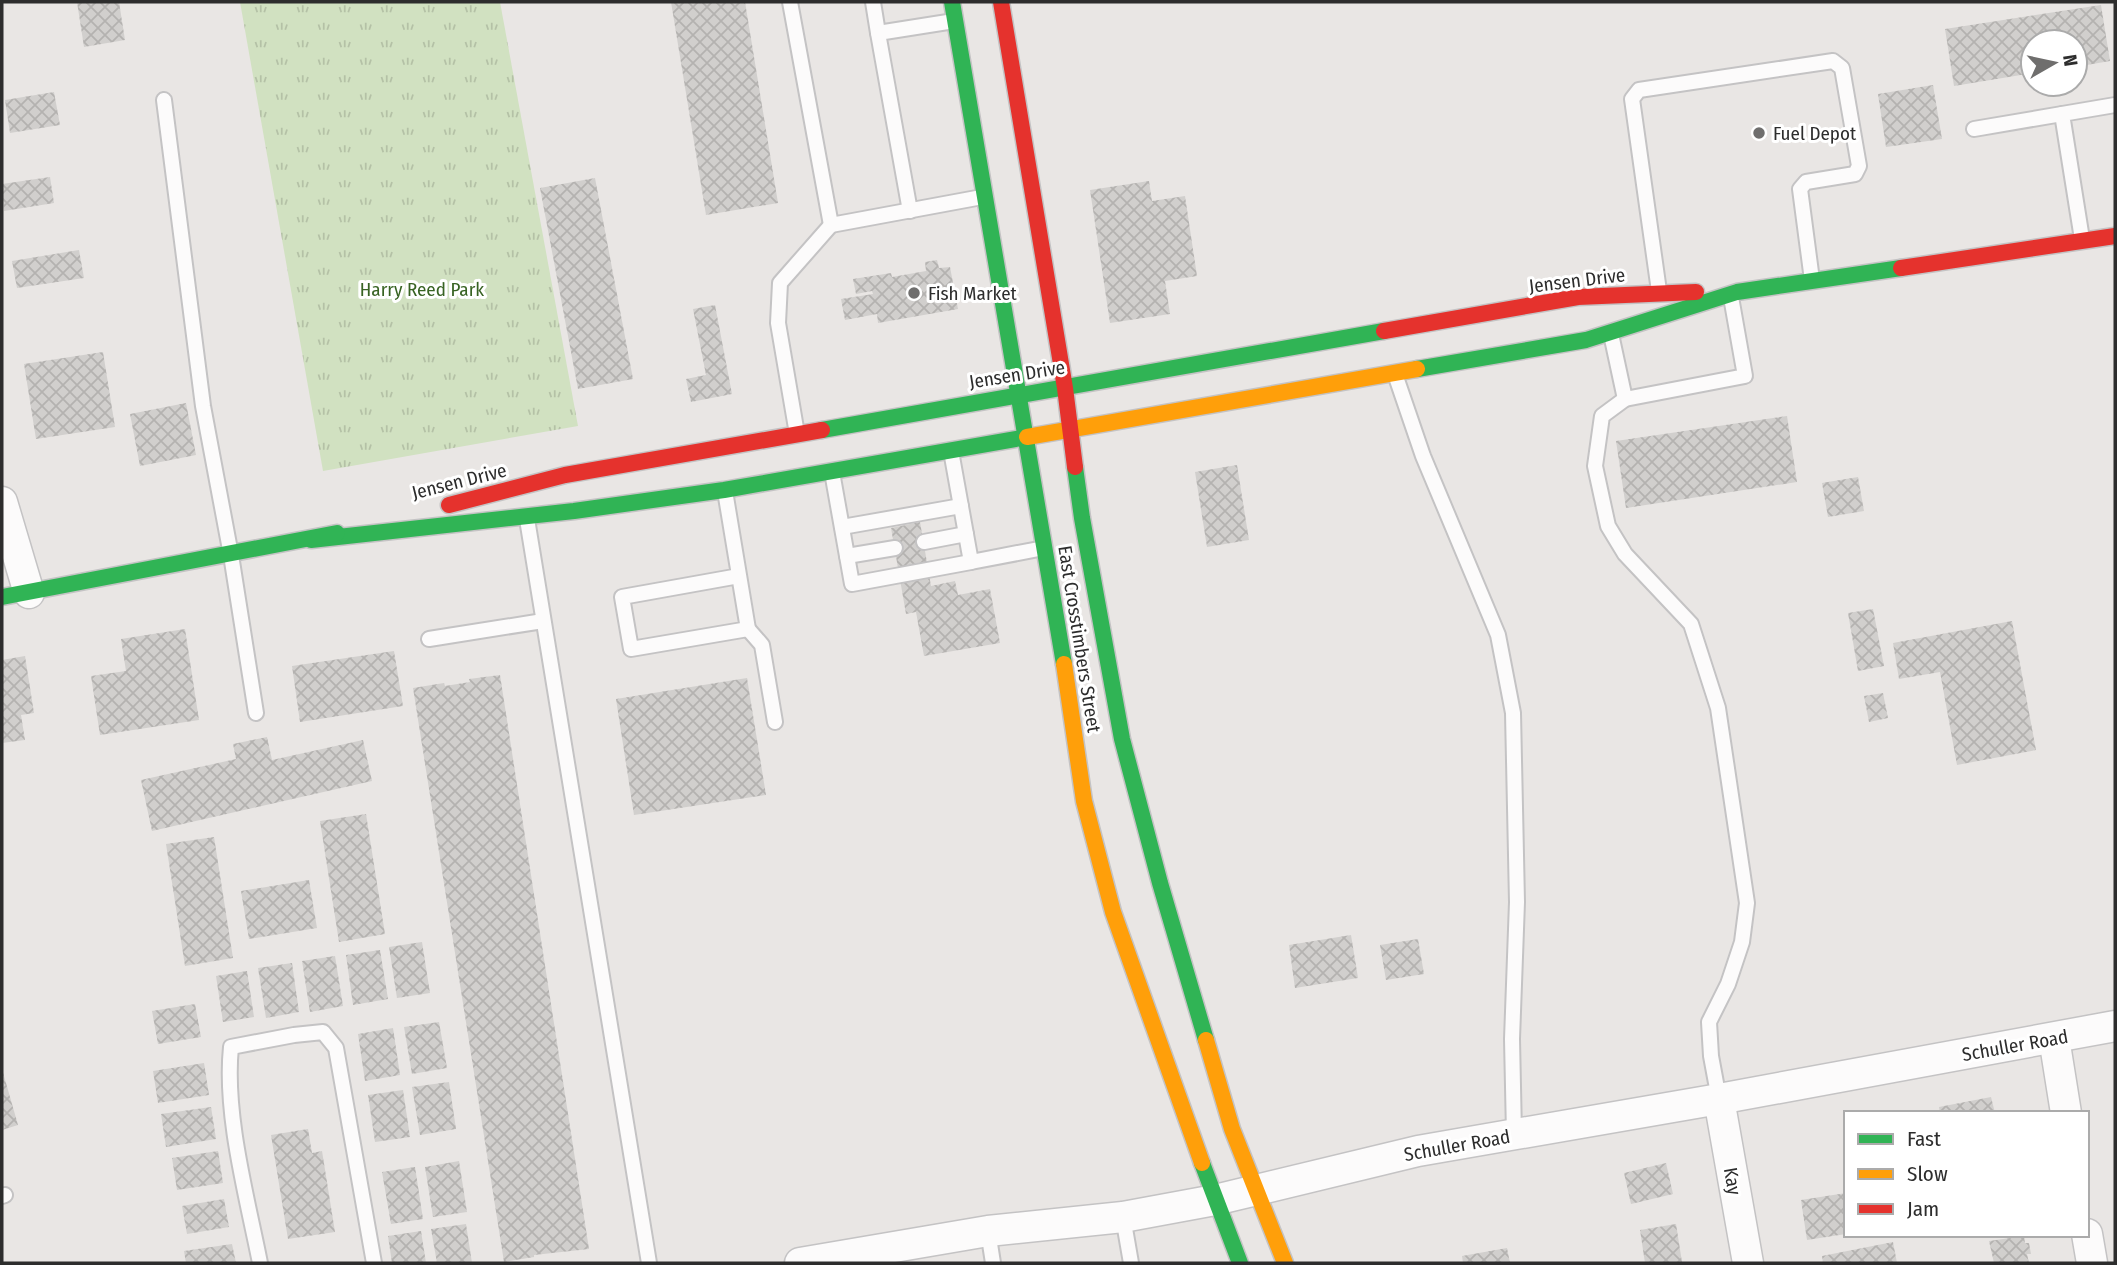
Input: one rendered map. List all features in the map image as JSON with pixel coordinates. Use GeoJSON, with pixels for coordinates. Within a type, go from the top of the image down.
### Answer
{"type":"FeatureCollection","features":[{"type":"Feature","properties":{"kind":"main road","name":"East Crosstimbers Street"},"geometry":{"type":"LineString","coordinates":[[952,2],[1084,801],[1215,1200],[1240,1263]]}},
{"type":"Feature","properties":{"kind":"main road","name":"East Crosstimbers Street"},"geometry":{"type":"LineString","coordinates":[[1001,2],[1065,388],[1082,518],[1122,740],[1156,895],[1232,1129],[1285,1263]]}},
{"type":"Feature","properties":{"kind":"main road","name":"Jensen Drive"},"geometry":{"type":"LineString","coordinates":[[15,595],[525,501],[565,475],[1017,395],[1510,320],[1578,297],[1734,293],[2115,236]]}},
{"type":"Feature","properties":{"kind":"main road","name":"Jensen Drive"},"geometry":{"type":"LineString","coordinates":[[311,540],[424,511],[525,501],[724,490],[1515,354],[1586,340],[1734,293]]}},
{"type":"Feature","properties":{"kind":"main road"},"geometry":{"type":"LineString","coordinates":[[1510,320],[1515,354]]}},
{"type":"Feature","properties":{"kind":"street"},"geometry":{"type":"LineString","coordinates":[[2,502],[15,595]]}},
{"type":"Feature","properties":{"kind":"street","name":"Schuller Road"},"geometry":{"type":"LineString","coordinates":[[800,1263],[988,1231],[1123,1217],[1215,1200],[1418,1151],[2115,1026]]}},
{"type":"Feature","properties":{"kind":"street"},"geometry":{"type":"LineString","coordinates":[[2054,1038],[2066,1111]]}},
{"type":"Feature","properties":{"kind":"street","name":"Kay"},"geometry":{"type":"LineString","coordinates":[[1719,1099],[1748,1263]]}},
{"type":"Feature","properties":{"kind":"street"},"geometry":{"type":"LineString","coordinates":[[2088,1237],[2092,1263]]}},
{"type":"Feature","properties":{"kind":"lane"},"geometry":{"type":"LineString","coordinates":[[790,2],[831,225]]}},
{"type":"Feature","properties":{"kind":"lane"},"geometry":{"type":"LineString","coordinates":[[873,2],[909,211]]}},
{"type":"Feature","properties":{"kind":"lane"},"geometry":{"type":"LineString","coordinates":[[878,33],[956,21]]}},
{"type":"Feature","properties":{"kind":"lane"},"geometry":{"type":"LineString","coordinates":[[1660,293],[1632,99],[1639,90],[1833,61],[1842,68],[1859,166],[1855,174],[1806,182],[1800,190],[1812,281]]}},
{"type":"Feature","properties":{"kind":"lane"},"geometry":{"type":"LineString","coordinates":[[164,100],[203,406],[231,555],[256,713]]}},
{"type":"Feature","properties":{"kind":"lane"},"geometry":{"type":"LineString","coordinates":[[1974,129],[2115,105]]}},
{"type":"Feature","properties":{"kind":"lane"},"geometry":{"type":"LineString","coordinates":[[2062,114],[2082,240]]}},
{"type":"Feature","properties":{"kind":"lane"},"geometry":{"type":"LineString","coordinates":[[797,434],[778,323],[780,283],[831,225],[984,197]]}},
{"type":"Feature","properties":{"kind":"lane"},"geometry":{"type":"LineString","coordinates":[[1719,1099],[1711,1056],[1709,1022],[1728,984],[1742,942],[1747,904],[1718,708],[1691,624],[1625,554],[1608,526],[1595,466],[1602,416],[1625,400],[1745,376],[1734,293]]}},
{"type":"Feature","properties":{"kind":"lane"},"geometry":{"type":"LineString","coordinates":[[1611,332],[1625,400]]}},
{"type":"Feature","properties":{"kind":"lane"},"geometry":{"type":"LineString","coordinates":[[1395,374],[1423,456],[1499,635],[1513,713],[1517,902],[1512,1039],[1514,1134]]}},
{"type":"Feature","properties":{"kind":"lane"},"geometry":{"type":"LineString","coordinates":[[951,450],[971,562]]}},
{"type":"Feature","properties":{"kind":"lane"},"geometry":{"type":"LineString","coordinates":[[832,471],[852,584],[1044,548]]}},
{"type":"Feature","properties":{"kind":"lane"},"geometry":{"type":"LineString","coordinates":[[724,490],[748,629],[762,645],[775,722]]}},
{"type":"Feature","properties":{"kind":"lane"},"geometry":{"type":"LineString","coordinates":[[525,501],[649,1263]]}},
{"type":"Feature","properties":{"kind":"lane"},"geometry":{"type":"LineString","coordinates":[[842,527],[961,506]]}},
{"type":"Feature","properties":{"kind":"lane"},"geometry":{"type":"LineString","coordinates":[[924,542],[966,534]]}},
{"type":"Feature","properties":{"kind":"lane"},"geometry":{"type":"LineString","coordinates":[[847,556],[895,548]]}},
{"type":"Feature","properties":{"kind":"lane"},"geometry":{"type":"LineString","coordinates":[[739,576],[622,597],[631,649],[748,629]]}},
{"type":"Feature","properties":{"kind":"lane"},"geometry":{"type":"LineString","coordinates":[[429,639],[543,621]]}},
{"type":"Feature","properties":{"kind":"lane"},"geometry":{"type":"LineString","coordinates":[[260,1263],[231,1108],[231,1047],[323,1032],[337,1048],[374,1263]]}},
{"type":"Feature","properties":{"kind":"lane"},"geometry":{"type":"LineString","coordinates":[[1123,1217],[1131,1263]]}},
{"type":"Feature","properties":{"kind":"lane"},"geometry":{"type":"LineString","coordinates":[[988,1231],[993,1263]]}},
{"type":"Feature","properties":{"kind":"green space","name":"Harry Reed Park"},"geometry":{"type":"Polygon","coordinates":[[[240,2],[500,2],[578,426],[323,471],[240,2]]]}},
{"type":"Feature","properties":{"kind":"building"},"geometry":{"type":"Polygon","coordinates":[[[77,2],[119,2],[125,40],[84,47],[77,2]]]}},
{"type":"Feature","properties":{"kind":"building"},"geometry":{"type":"Polygon","coordinates":[[[671,2],[745,2],[778,203],[706,215],[671,2]]]}},
{"type":"Feature","properties":{"kind":"building"},"geometry":{"type":"Polygon","coordinates":[[[2101,5],[2110,61],[2089,65],[2089,28],[2019,28],[2019,75],[1954,86],[1945,29],[2101,5]]]}},
{"type":"Feature","properties":{"kind":"building"},"geometry":{"type":"Polygon","coordinates":[[[1933,85],[1942,139],[1886,147],[1878,94],[1933,85]]]}},
{"type":"Feature","properties":{"kind":"building"},"geometry":{"type":"Polygon","coordinates":[[[54,92],[60,125],[10,133],[5,100],[54,92]]]}},
{"type":"Feature","properties":{"kind":"building"},"geometry":{"type":"Polygon","coordinates":[[[50,177],[54,203],[4,211],[2,184],[50,177]]]}},
{"type":"Feature","properties":{"kind":"building"},"geometry":{"type":"Polygon","coordinates":[[[595,178],[633,379],[578,389],[540,188],[595,178]]]}},
{"type":"Feature","properties":{"kind":"building"},"geometry":{"type":"Polygon","coordinates":[[[1149,181],[1152,201],[1185,196],[1197,276],[1165,281],[1170,314],[1110,323],[1090,190],[1149,181]]]}},
{"type":"Feature","properties":{"kind":"building"},"geometry":{"type":"Polygon","coordinates":[[[79,250],[84,278],[17,288],[12,261],[79,250]]]}},
{"type":"Feature","properties":{"kind":"building","name":"Fish Market"},"geometry":{"type":"Polygon","coordinates":[[[937,260],[939,268],[950,267],[958,309],[878,323],[877,314],[845,320],[841,299],[873,294],[872,291],[856,294],[853,279],[891,273],[892,277],[926,271],[925,262],[937,260]]]}},
{"type":"Feature","properties":{"kind":"building"},"geometry":{"type":"Polygon","coordinates":[[[715,305],[732,394],[691,402],[686,379],[706,375],[693,309],[715,305]]]}},
{"type":"Feature","properties":{"kind":"building"},"geometry":{"type":"Polygon","coordinates":[[[103,352],[115,427],[36,439],[24,364],[103,352]]]}},
{"type":"Feature","properties":{"kind":"building"},"geometry":{"type":"Polygon","coordinates":[[[186,403],[196,455],[140,466],[130,414],[186,403]]]}},
{"type":"Feature","properties":{"kind":"building"},"geometry":{"type":"Polygon","coordinates":[[[1787,416],[1797,482],[1626,508],[1616,441],[1787,416]]]}},
{"type":"Feature","properties":{"kind":"building"},"geometry":{"type":"Polygon","coordinates":[[[1237,465],[1249,540],[1207,547],[1195,472],[1237,465]]]}},
{"type":"Feature","properties":{"kind":"building"},"geometry":{"type":"Polygon","coordinates":[[[1858,477],[1864,511],[1828,517],[1822,483],[1858,477]]]}},
{"type":"Feature","properties":{"kind":"building"},"geometry":{"type":"Polygon","coordinates":[[[920,522],[931,586],[955,581],[958,595],[990,589],[1000,643],[924,656],[916,612],[906,614],[891,528],[920,522]]]}},
{"type":"Feature","properties":{"kind":"building"},"geometry":{"type":"Polygon","coordinates":[[[1873,609],[1884,666],[1858,671],[1848,613],[1873,609]]]}},
{"type":"Feature","properties":{"kind":"building"},"geometry":{"type":"Polygon","coordinates":[[[2012,621],[2036,750],[1957,765],[1940,672],[1899,679],[1893,643],[2012,621]]]}},
{"type":"Feature","properties":{"kind":"building"},"geometry":{"type":"Polygon","coordinates":[[[185,629],[199,720],[100,735],[91,676],[126,671],[121,639],[185,629]]]}},
{"type":"Feature","properties":{"kind":"building"},"geometry":{"type":"Polygon","coordinates":[[[394,651],[403,706],[300,722],[292,666],[394,651]]]}},
{"type":"Feature","properties":{"kind":"building"},"geometry":{"type":"Polygon","coordinates":[[[25,656],[34,713],[21,715],[25,740],[2,743],[2,660],[25,656]]]}},
{"type":"Feature","properties":{"kind":"building"},"geometry":{"type":"Polygon","coordinates":[[[500,675],[589,1249],[534,1255],[504,1262],[413,688],[444,683],[445,686],[470,682],[469,679],[500,675]]]}},
{"type":"Feature","properties":{"kind":"building"},"geometry":{"type":"Polygon","coordinates":[[[747,678],[766,795],[634,815],[616,699],[747,678]]]}},
{"type":"Feature","properties":{"kind":"building"},"geometry":{"type":"Polygon","coordinates":[[[1883,693],[1888,718],[1869,722],[1864,696],[1883,693]]]}},
{"type":"Feature","properties":{"kind":"building"},"geometry":{"type":"Polygon","coordinates":[[[267,737],[272,760],[363,740],[372,781],[152,831],[141,780],[236,759],[233,744],[267,737]]]}},
{"type":"Feature","properties":{"kind":"building"},"geometry":{"type":"Polygon","coordinates":[[[366,814],[385,934],[339,942],[320,821],[366,814]]]}},
{"type":"Feature","properties":{"kind":"building"},"geometry":{"type":"Polygon","coordinates":[[[214,837],[233,958],[185,966],[166,844],[214,837]]]}},
{"type":"Feature","properties":{"kind":"building"},"geometry":{"type":"Polygon","coordinates":[[[309,880],[317,928],[249,939],[241,891],[309,880]]]}},
{"type":"Feature","properties":{"kind":"building"},"geometry":{"type":"Polygon","coordinates":[[[1351,935],[1358,978],[1295,988],[1289,945],[1351,935]]]}},
{"type":"Feature","properties":{"kind":"building"},"geometry":{"type":"Polygon","coordinates":[[[1418,939],[1424,974],[1386,980],[1380,945],[1418,939]]]}},
{"type":"Feature","properties":{"kind":"building"},"geometry":{"type":"Polygon","coordinates":[[[422,942],[430,993],[397,998],[389,947],[422,942]]]}},
{"type":"Feature","properties":{"kind":"building"},"geometry":{"type":"Polygon","coordinates":[[[380,950],[388,999],[353,1005],[346,955],[380,950]]]}},
{"type":"Feature","properties":{"kind":"building"},"geometry":{"type":"Polygon","coordinates":[[[335,956],[343,1006],[310,1012],[302,961],[335,956]]]}},
{"type":"Feature","properties":{"kind":"building"},"geometry":{"type":"Polygon","coordinates":[[[292,963],[299,1012],[266,1018],[258,968],[292,963]]]}},
{"type":"Feature","properties":{"kind":"building"},"geometry":{"type":"Polygon","coordinates":[[[247,971],[254,1017],[223,1022],[216,976],[247,971]]]}},
{"type":"Feature","properties":{"kind":"building"},"geometry":{"type":"Polygon","coordinates":[[[195,1004],[201,1037],[158,1044],[152,1011],[195,1004]]]}},
{"type":"Feature","properties":{"kind":"building"},"geometry":{"type":"Polygon","coordinates":[[[439,1022],[447,1068],[412,1074],[404,1027],[439,1022]]]}},
{"type":"Feature","properties":{"kind":"building"},"geometry":{"type":"Polygon","coordinates":[[[393,1028],[400,1075],[365,1081],[358,1034],[393,1028]]]}},
{"type":"Feature","properties":{"kind":"building"},"geometry":{"type":"Polygon","coordinates":[[[204,1063],[209,1095],[158,1103],[153,1071],[204,1063]]]}},
{"type":"Feature","properties":{"kind":"building"},"geometry":{"type":"Polygon","coordinates":[[[2,1069],[18,1125],[2,1130],[2,1069]]]}},
{"type":"Feature","properties":{"kind":"building"},"geometry":{"type":"Polygon","coordinates":[[[449,1082],[456,1129],[420,1135],[412,1087],[449,1082]]]}},
{"type":"Feature","properties":{"kind":"building"},"geometry":{"type":"Polygon","coordinates":[[[403,1090],[410,1137],[375,1142],[368,1095],[403,1090]]]}},
{"type":"Feature","properties":{"kind":"building"},"geometry":{"type":"Polygon","coordinates":[[[1991,1097],[1994,1111],[1940,1111],[1939,1107],[1991,1097]]]}},
{"type":"Feature","properties":{"kind":"building"},"geometry":{"type":"Polygon","coordinates":[[[211,1107],[216,1139],[166,1147],[161,1114],[211,1107]]]}},
{"type":"Feature","properties":{"kind":"building"},"geometry":{"type":"Polygon","coordinates":[[[308,1129],[312,1153],[322,1151],[335,1232],[288,1239],[271,1135],[308,1129]]]}},
{"type":"Feature","properties":{"kind":"building"},"geometry":{"type":"Polygon","coordinates":[[[218,1151],[223,1183],[177,1190],[172,1158],[218,1151]]]}},
{"type":"Feature","properties":{"kind":"building"},"geometry":{"type":"Polygon","coordinates":[[[459,1161],[467,1212],[433,1217],[425,1167],[459,1161]]]}},
{"type":"Feature","properties":{"kind":"building"},"geometry":{"type":"Polygon","coordinates":[[[1666,1163],[1673,1194],[1631,1204],[1624,1173],[1666,1163]]]}},
{"type":"Feature","properties":{"kind":"building"},"geometry":{"type":"Polygon","coordinates":[[[415,1167],[423,1219],[391,1224],[382,1172],[415,1167]]]}},
{"type":"Feature","properties":{"kind":"building"},"geometry":{"type":"Polygon","coordinates":[[[1844,1193],[1844,1234],[1807,1240],[1801,1200],[1844,1193]]]}},
{"type":"Feature","properties":{"kind":"building"},"geometry":{"type":"Polygon","coordinates":[[[224,1199],[229,1227],[187,1234],[182,1206],[224,1199]]]}},
{"type":"Feature","properties":{"kind":"building"},"geometry":{"type":"Polygon","coordinates":[[[466,1224],[472,1263],[437,1263],[431,1229],[466,1224]]]}},
{"type":"Feature","properties":{"kind":"building"},"geometry":{"type":"Polygon","coordinates":[[[1676,1224],[1682,1262],[1645,1263],[1640,1230],[1676,1224]]]}},
{"type":"Feature","properties":{"kind":"building"},"geometry":{"type":"Polygon","coordinates":[[[421,1231],[426,1263],[392,1263],[388,1236],[421,1231]]]}},
{"type":"Feature","properties":{"kind":"building"},"geometry":{"type":"Polygon","coordinates":[[[2024,1237],[2025,1243],[2029,1243],[2029,1263],[1994,1263],[1989,1241],[2024,1237]]]}},
{"type":"Feature","properties":{"kind":"building"},"geometry":{"type":"Polygon","coordinates":[[[1893,1242],[1897,1263],[1823,1263],[1822,1256],[1893,1242]]]}},
{"type":"Feature","properties":{"kind":"building"},"geometry":{"type":"Polygon","coordinates":[[[232,1244],[236,1263],[186,1263],[184,1251],[232,1244]]]}},
{"type":"Feature","properties":{"kind":"building"},"geometry":{"type":"Polygon","coordinates":[[[1507,1248],[1510,1263],[1463,1263],[1462,1256],[1507,1248]]]}},
{"type":"Feature","properties":{"kind":"traffic: fast"},"geometry":{"type":"LineString","coordinates":[[952,2],[1064,664]]}},
{"type":"Feature","properties":{"kind":"traffic: fast"},"geometry":{"type":"LineString","coordinates":[[1417,369],[1586,340],[1737,292],[1901,268]]}},
{"type":"Feature","properties":{"kind":"traffic: fast"},"geometry":{"type":"LineString","coordinates":[[822,430],[1384,331]]}},
{"type":"Feature","properties":{"kind":"traffic: fast"},"geometry":{"type":"LineString","coordinates":[[311,540],[574,511],[724,490],[1027,437]]}},
{"type":"Feature","properties":{"kind":"traffic: fast"},"geometry":{"type":"LineString","coordinates":[[1075,467],[1122,739],[1160,883],[1206,1040]]}},
{"type":"Feature","properties":{"kind":"traffic: fast"},"geometry":{"type":"LineString","coordinates":[[2,597],[337,533]]}},
{"type":"Feature","properties":{"kind":"traffic: fast"},"geometry":{"type":"LineString","coordinates":[[1202,1163],[1240,1263]]}},
{"type":"Feature","properties":{"kind":"traffic: slow"},"geometry":{"type":"LineString","coordinates":[[1027,437],[1417,369]]}},
{"type":"Feature","properties":{"kind":"traffic: slow"},"geometry":{"type":"LineString","coordinates":[[1064,664],[1084,801],[1113,912],[1202,1163]]}},
{"type":"Feature","properties":{"kind":"traffic: slow"},"geometry":{"type":"LineString","coordinates":[[1206,1040],[1232,1129],[1285,1263]]}},
{"type":"Feature","properties":{"kind":"traffic: jam"},"geometry":{"type":"LineString","coordinates":[[1001,2],[1065,388],[1075,467]]}},
{"type":"Feature","properties":{"kind":"traffic: jam"},"geometry":{"type":"LineString","coordinates":[[1901,268],[2115,236]]}},
{"type":"Feature","properties":{"kind":"traffic: jam"},"geometry":{"type":"LineString","coordinates":[[1384,331],[1578,297],[1696,292]]}},
{"type":"Feature","properties":{"kind":"traffic: jam"},"geometry":{"type":"LineString","coordinates":[[449,505],[565,475],[822,430]]}},
{"type":"Feature","properties":{"kind":"place","name":"Fuel Depot"},"geometry":{"type":"Point","coordinates":[1759,133]}},
{"type":"Feature","properties":{"kind":"place","name":"Fish Market"},"geometry":{"type":"Point","coordinates":[914,293]}}]}
